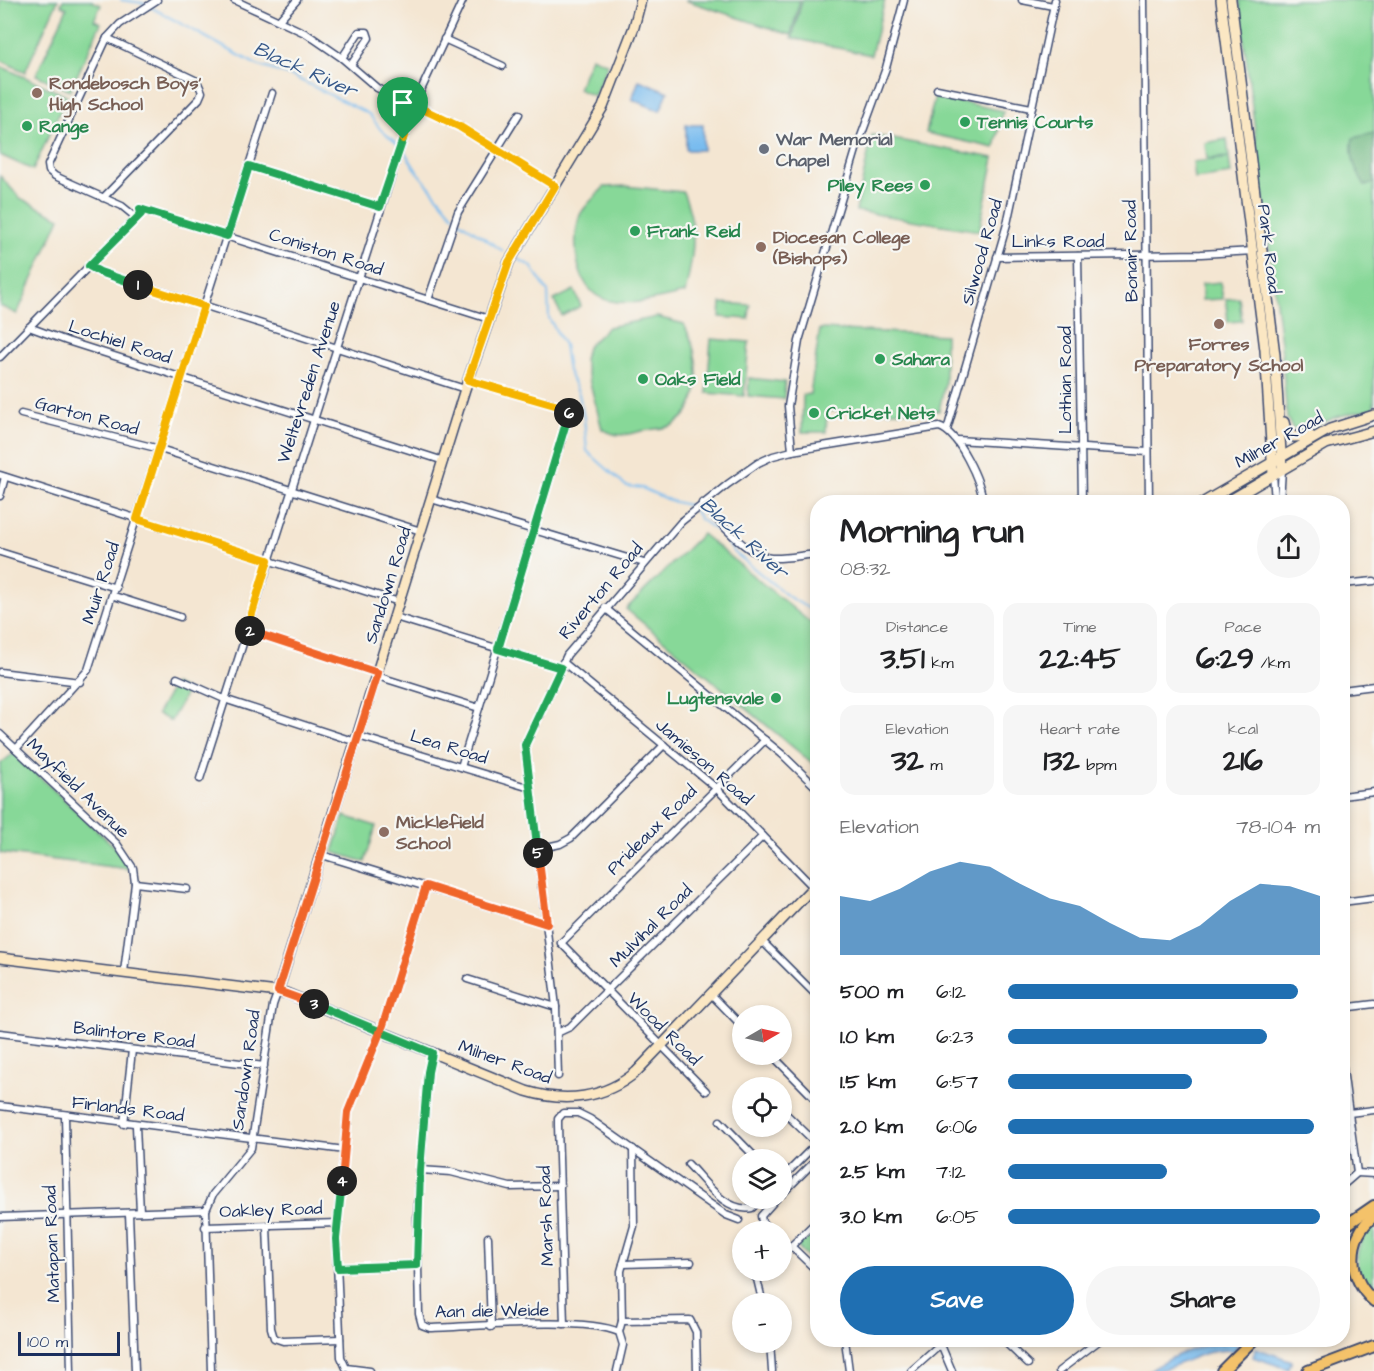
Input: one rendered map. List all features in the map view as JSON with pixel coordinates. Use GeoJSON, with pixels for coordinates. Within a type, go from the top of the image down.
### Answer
{"type":"FeatureCollection","features":[{"type":"Feature","properties":{"kind":"highway"},"geometry":{"type":"LineString","coordinates":[[1350,1222],[1374,1206]]}},
{"type":"Feature","properties":{"kind":"highway"},"geometry":{"type":"LineString","coordinates":[[1374,1216],[1358,1234],[1353,1254],[1353,1265],[1360,1286],[1374,1301]]}},
{"type":"Feature","properties":{"kind":"highway"},"geometry":{"type":"LineString","coordinates":[[1308,1371],[1374,1346]]}},
{"type":"Feature","properties":{"kind":"highway"},"geometry":{"type":"LineString","coordinates":[[1222,1371],[1246,1347]]}},
{"type":"Feature","properties":{"kind":"main road","name":"Sandown Road"},"geometry":{"type":"LineString","coordinates":[[278,991],[467,384],[509,262],[596,121],[609,94],[634,27],[641,0]]}},
{"type":"Feature","properties":{"kind":"main road","name":"Park Road"},"geometry":{"type":"LineString","coordinates":[[1221,0],[1280,405],[1277,460]]}},
{"type":"Feature","properties":{"kind":"main road","name":"Park Road"},"geometry":{"type":"LineString","coordinates":[[1231,0],[1258,250],[1278,472]]}},
{"type":"Feature","properties":{"kind":"main road"},"geometry":{"type":"LineString","coordinates":[[1280,405],[1286,430],[1294,437],[1305,438],[1330,429]]}},
{"type":"Feature","properties":{"kind":"main road","name":"Milner Road"},"geometry":{"type":"LineString","coordinates":[[1216,495],[1330,429],[1374,415]]}},
{"type":"Feature","properties":{"kind":"main road","name":"Milner Road"},"geometry":{"type":"LineString","coordinates":[[1239,495],[1326,444],[1374,431]]}},
{"type":"Feature","properties":{"kind":"main road","name":"Milner Road"},"geometry":{"type":"LineString","coordinates":[[0,958],[278,991],[526,1091],[566,1098],[598,1093],[636,1072],[709,992],[810,893]]}},
{"type":"Feature","properties":{"kind":"street"},"geometry":{"type":"LineString","coordinates":[[234,0],[280,19],[308,34],[351,65],[377,88],[496,149],[555,186]]}},
{"type":"Feature","properties":{"kind":"street"},"geometry":{"type":"LineString","coordinates":[[280,19],[297,0]]}},
{"type":"Feature","properties":{"kind":"street","name":"Weltevreden Avenue"},"geometry":{"type":"LineString","coordinates":[[200,779],[357,278],[414,105],[463,0]]}},
{"type":"Feature","properties":{"kind":"street"},"geometry":{"type":"LineString","coordinates":[[792,451],[788,406],[799,341],[856,150],[886,68],[904,0]]}},
{"type":"Feature","properties":{"kind":"street"},"geometry":{"type":"LineString","coordinates":[[1022,0],[1054,3]]}},
{"type":"Feature","properties":{"kind":"street","name":"Bonair Road"},"geometry":{"type":"LineString","coordinates":[[1144,0],[1149,495]]}},
{"type":"Feature","properties":{"kind":"street"},"geometry":{"type":"LineString","coordinates":[[103,198],[199,99],[202,92],[197,81],[107,38],[120,24],[154,2]]}},
{"type":"Feature","properties":{"kind":"street","name":"Silwood Road"},"geometry":{"type":"LineString","coordinates":[[947,430],[1012,203],[1054,3]]}},
{"type":"Feature","properties":{"kind":"street"},"geometry":{"type":"LineString","coordinates":[[342,58],[359,32],[367,32],[369,38],[351,65]]}},
{"type":"Feature","properties":{"kind":"street","name":"Coniston Road"},"geometry":{"type":"LineString","coordinates":[[107,38],[49,162],[49,171],[136,212],[153,213],[489,320]]}},
{"type":"Feature","properties":{"kind":"street"},"geometry":{"type":"LineString","coordinates":[[444,39],[503,66]]}},
{"type":"Feature","properties":{"kind":"street"},"geometry":{"type":"LineString","coordinates":[[937,88],[1031,108]]}},
{"type":"Feature","properties":{"kind":"street","name":"Muir Road"},"geometry":{"type":"LineString","coordinates":[[16,749],[80,682],[88,670],[114,596],[272,93]]}},
{"type":"Feature","properties":{"kind":"street"},"geometry":{"type":"LineString","coordinates":[[428,300],[458,212],[519,114]]}},
{"type":"Feature","properties":{"kind":"street"},"geometry":{"type":"LineString","coordinates":[[249,166],[380,207]]}},
{"type":"Feature","properties":{"kind":"street"},"geometry":{"type":"LineString","coordinates":[[0,357],[126,228],[136,212]]}},
{"type":"Feature","properties":{"kind":"street","name":"Links Road"},"geometry":{"type":"LineString","coordinates":[[997,257],[1146,255],[1258,250]]}},
{"type":"Feature","properties":{"kind":"street","name":"Lothian Road"},"geometry":{"type":"LineString","coordinates":[[1078,256],[1082,495]]}},
{"type":"Feature","properties":{"kind":"street"},"geometry":{"type":"LineString","coordinates":[[89,266],[100,272],[336,347],[467,384],[565,408],[569,412],[461,767]]}},
{"type":"Feature","properties":{"kind":"street","name":"Lochiel Road"},"geometry":{"type":"LineString","coordinates":[[29,327],[444,461]]}},
{"type":"Feature","properties":{"kind":"street","name":"Garton Road"},"geometry":{"type":"LineString","coordinates":[[21,414],[160,449],[422,531]]}},
{"type":"Feature","properties":{"kind":"street","name":"Riverton Road"},"geometry":{"type":"LineString","coordinates":[[558,1076],[556,1007],[526,740],[562,665],[605,608],[686,518],[701,504],[765,459],[792,451],[936,427],[947,430]]}},
{"type":"Feature","properties":{"kind":"street"},"geometry":{"type":"LineString","coordinates":[[947,430],[957,440],[982,495]]}},
{"type":"Feature","properties":{"kind":"street"},"geometry":{"type":"LineString","coordinates":[[957,440],[1148,452]]}},
{"type":"Feature","properties":{"kind":"street","name":"Park Road"},"geometry":{"type":"LineString","coordinates":[[1276,495],[1278,472]]}},
{"type":"Feature","properties":{"kind":"street","name":"Park Road"},"geometry":{"type":"LineString","coordinates":[[1278,472],[1280,495]]}},
{"type":"Feature","properties":{"kind":"street"},"geometry":{"type":"LineString","coordinates":[[0,496],[3,476],[399,602]]}},
{"type":"Feature","properties":{"kind":"street"},"geometry":{"type":"LineString","coordinates":[[431,499],[644,563]]}},
{"type":"Feature","properties":{"kind":"street"},"geometry":{"type":"LineString","coordinates":[[701,504],[729,531],[759,554],[771,558],[810,555]]}},
{"type":"Feature","properties":{"kind":"street"},"geometry":{"type":"LineString","coordinates":[[0,552],[116,588]]}},
{"type":"Feature","properties":{"kind":"street"},"geometry":{"type":"LineString","coordinates":[[1350,583],[1374,580]]}},
{"type":"Feature","properties":{"kind":"street"},"geometry":{"type":"LineString","coordinates":[[114,596],[180,617]]}},
{"type":"Feature","properties":{"kind":"street"},"geometry":{"type":"LineString","coordinates":[[605,608],[765,740],[810,782]]}},
{"type":"Feature","properties":{"kind":"street","name":"Jamieson Road"},"geometry":{"type":"LineString","coordinates":[[395,617],[498,649],[562,665],[716,788],[810,881]]}},
{"type":"Feature","properties":{"kind":"street"},"geometry":{"type":"LineString","coordinates":[[247,630],[479,708]]}},
{"type":"Feature","properties":{"kind":"street"},"geometry":{"type":"LineString","coordinates":[[0,672],[80,682]]}},
{"type":"Feature","properties":{"kind":"street","name":"Lea Road"},"geometry":{"type":"LineString","coordinates":[[177,678],[224,699],[530,788]]}},
{"type":"Feature","properties":{"kind":"street"},"geometry":{"type":"LineString","coordinates":[[1350,689],[1374,686]]}},
{"type":"Feature","properties":{"kind":"street","name":"Mayfield Avenue"},"geometry":{"type":"LineString","coordinates":[[0,734],[117,844],[131,864],[135,883],[124,972]]}},
{"type":"Feature","properties":{"kind":"street","name":"Prideaux Road"},"geometry":{"type":"LineString","coordinates":[[561,943],[765,740]]}},
{"type":"Feature","properties":{"kind":"street"},"geometry":{"type":"LineString","coordinates":[[538,849],[560,844],[571,838],[664,746]]}},
{"type":"Feature","properties":{"kind":"street"},"geometry":{"type":"LineString","coordinates":[[1350,795],[1374,792]]}},
{"type":"Feature","properties":{"kind":"street","name":"Mulvihal Road"},"geometry":{"type":"LineString","coordinates":[[557,1033],[570,1027],[763,836]]}},
{"type":"Feature","properties":{"kind":"street"},"geometry":{"type":"LineString","coordinates":[[322,855],[547,924]]}},
{"type":"Feature","properties":{"kind":"street"},"geometry":{"type":"LineString","coordinates":[[135,883],[187,889]]}},
{"type":"Feature","properties":{"kind":"street"},"geometry":{"type":"LineString","coordinates":[[370,1371],[346,1368],[341,1357],[338,1223],[348,1112],[380,1032],[426,886]]}},
{"type":"Feature","properties":{"kind":"street"},"geometry":{"type":"LineString","coordinates":[[1350,901],[1374,898]]}},
{"type":"Feature","properties":{"kind":"street"},"geometry":{"type":"LineString","coordinates":[[761,940],[810,989]]}},
{"type":"Feature","properties":{"kind":"street"},"geometry":{"type":"LineString","coordinates":[[549,944],[561,943]]}},
{"type":"Feature","properties":{"kind":"street","name":"Wood Road"},"geometry":{"type":"LineString","coordinates":[[561,943],[606,992],[706,1091]]}},
{"type":"Feature","properties":{"kind":"street"},"geometry":{"type":"LineString","coordinates":[[467,979],[556,1007]]}},
{"type":"Feature","properties":{"kind":"street","name":"Sandown Road"},"geometry":{"type":"LineString","coordinates":[[211,1371],[206,1210],[213,1194],[249,1151],[253,1140],[273,1005],[278,991]]}},
{"type":"Feature","properties":{"kind":"street"},"geometry":{"type":"LineString","coordinates":[[709,992],[732,1016]]}},
{"type":"Feature","properties":{"kind":"street"},"geometry":{"type":"LineString","coordinates":[[1350,1007],[1374,1004]]}},
{"type":"Feature","properties":{"kind":"street","name":"Balintore Road"},"geometry":{"type":"LineString","coordinates":[[0,1033],[264,1066]]}},
{"type":"Feature","properties":{"kind":"street"},"geometry":{"type":"LineString","coordinates":[[124,1124],[132,1050]]}},
{"type":"Feature","properties":{"kind":"street"},"geometry":{"type":"LineString","coordinates":[[338,1268],[417,1265],[420,1170],[428,1072],[432,1053]]}},
{"type":"Feature","properties":{"kind":"street"},"geometry":{"type":"LineString","coordinates":[[782,1065],[810,1094]]}},
{"type":"Feature","properties":{"kind":"street","name":"Firlands Road"},"geometry":{"type":"LineString","coordinates":[[0,1106],[124,1124],[345,1150]]}},
{"type":"Feature","properties":{"kind":"street"},"geometry":{"type":"LineString","coordinates":[[1350,1113],[1374,1110]]}},
{"type":"Feature","properties":{"kind":"street","name":"Marsh Road"},"geometry":{"type":"LineString","coordinates":[[564,1324],[558,1119],[567,1112],[578,1113],[633,1149]]}},
{"type":"Feature","properties":{"kind":"street","name":"Matapan Road"},"geometry":{"type":"LineString","coordinates":[[65,1116],[65,1214],[71,1371]]}},
{"type":"Feature","properties":{"kind":"street"},"geometry":{"type":"LineString","coordinates":[[792,1119],[810,1136]]}},
{"type":"Feature","properties":{"kind":"street"},"geometry":{"type":"LineString","coordinates":[[720,1121],[747,1149]]}},
{"type":"Feature","properties":{"kind":"street"},"geometry":{"type":"LineString","coordinates":[[136,1125],[140,1212]]}},
{"type":"Feature","properties":{"kind":"street"},"geometry":{"type":"LineString","coordinates":[[1350,1126],[1357,1173]]}},
{"type":"Feature","properties":{"kind":"street"},"geometry":{"type":"LineString","coordinates":[[633,1149],[726,1215],[739,1220]]}},
{"type":"Feature","properties":{"kind":"street"},"geometry":{"type":"LineString","coordinates":[[617,1371],[623,1345],[619,1332],[622,1321],[623,1264],[634,1226],[633,1149]]}},
{"type":"Feature","properties":{"kind":"street"},"geometry":{"type":"LineString","coordinates":[[792,1168],[810,1149]]}},
{"type":"Feature","properties":{"kind":"street"},"geometry":{"type":"LineString","coordinates":[[688,1164],[720,1197],[732,1206]]}},
{"type":"Feature","properties":{"kind":"street"},"geometry":{"type":"LineString","coordinates":[[792,1184],[810,1166]]}},
{"type":"Feature","properties":{"kind":"street"},"geometry":{"type":"LineString","coordinates":[[420,1170],[451,1172],[510,1187],[560,1186]]}},
{"type":"Feature","properties":{"kind":"street"},"geometry":{"type":"LineString","coordinates":[[1350,1179],[1357,1173],[1374,1174]]}},
{"type":"Feature","properties":{"kind":"street"},"geometry":{"type":"LineString","coordinates":[[0,1217],[206,1210]]}},
{"type":"Feature","properties":{"kind":"street"},"geometry":{"type":"LineString","coordinates":[[129,1213],[135,1371]]}},
{"type":"Feature","properties":{"kind":"street","name":"Oakley Road"},"geometry":{"type":"LineString","coordinates":[[205,1227],[338,1223]]}},
{"type":"Feature","properties":{"kind":"street"},"geometry":{"type":"LineString","coordinates":[[267,1226],[271,1328],[274,1338],[283,1341],[340,1339]]}},
{"type":"Feature","properties":{"kind":"street"},"geometry":{"type":"LineString","coordinates":[[792,1245],[810,1228]]}},
{"type":"Feature","properties":{"kind":"street"},"geometry":{"type":"LineString","coordinates":[[488,1237],[491,1327]]}},
{"type":"Feature","properties":{"kind":"street"},"geometry":{"type":"LineString","coordinates":[[792,1250],[810,1265]]}},
{"type":"Feature","properties":{"kind":"street"},"geometry":{"type":"LineString","coordinates":[[623,1264],[692,1262]]}},
{"type":"Feature","properties":{"kind":"street","name":"Aan die Weide"},"geometry":{"type":"LineString","coordinates":[[417,1265],[419,1314],[422,1325],[430,1329],[564,1324],[619,1332]]}},
{"type":"Feature","properties":{"kind":"street"},"geometry":{"type":"LineString","coordinates":[[622,1321],[690,1320],[696,1332],[697,1371]]}},
{"type":"Feature","properties":{"kind":"street"},"geometry":{"type":"LineString","coordinates":[[846,1347],[849,1371]]}},
{"type":"Feature","properties":{"kind":"street"},"geometry":{"type":"LineString","coordinates":[[911,1371],[921,1368],[939,1347]]}},
{"type":"Feature","properties":{"kind":"street"},"geometry":{"type":"LineString","coordinates":[[945,1347],[952,1371]]}},
{"type":"Feature","properties":{"kind":"street"},"geometry":{"type":"LineString","coordinates":[[1010,1347],[1028,1364]]}},
{"type":"Feature","properties":{"kind":"street"},"geometry":{"type":"LineString","coordinates":[[1059,1371],[1091,1347]]}},
{"type":"Feature","properties":{"kind":"street"},"geometry":{"type":"LineString","coordinates":[[771,1353],[772,1371]]}},
{"type":"Feature","properties":{"kind":"green space"},"geometry":{"type":"Polygon","coordinates":[[[0,0],[58,0],[25,72],[0,60],[0,0]]]}},
{"type":"Feature","properties":{"kind":"green space"},"geometry":{"type":"Polygon","coordinates":[[[63,0],[90,0],[101,5],[94,20],[101,23],[70,91],[36,75],[67,8],[61,5],[63,0]]]}},
{"type":"Feature","properties":{"kind":"green space"},"geometry":{"type":"Polygon","coordinates":[[[685,0],[800,0],[791,35],[685,0]]]}},
{"type":"Feature","properties":{"kind":"green space"},"geometry":{"type":"Polygon","coordinates":[[[802,0],[885,0],[871,55],[792,38],[802,0]]]}},
{"type":"Feature","properties":{"kind":"green space"},"geometry":{"type":"Polygon","coordinates":[[[1239,0],[1374,0],[1374,408],[1336,417],[1305,431],[1292,428],[1287,418],[1281,343],[1239,0]]]}},
{"type":"Feature","properties":{"kind":"green space"},"geometry":{"type":"Polygon","coordinates":[[[591,57],[608,64],[594,96],[578,89],[591,57]]]}},
{"type":"Feature","properties":{"kind":"green space","name":"Range"},"geometry":{"type":"Polygon","coordinates":[[[0,66],[67,96],[33,170],[0,155],[0,66]]]}},
{"type":"Feature","properties":{"kind":"green space","name":"Tennis Courts"},"geometry":{"type":"Polygon","coordinates":[[[935,96],[1003,111],[995,148],[926,133],[935,96]]]}},
{"type":"Feature","properties":{"kind":"green space"},"geometry":{"type":"Polygon","coordinates":[[[1374,133],[1374,183],[1365,186],[1354,163],[1353,138],[1374,133]]]}},
{"type":"Feature","properties":{"kind":"green space","name":"Piley Rees"},"geometry":{"type":"Polygon","coordinates":[[[872,135],[994,158],[979,231],[856,211],[872,135]]]}},
{"type":"Feature","properties":{"kind":"green space"},"geometry":{"type":"Polygon","coordinates":[[[1227,139],[1229,157],[1207,159],[1205,143],[1227,139]]]}},
{"type":"Feature","properties":{"kind":"green space"},"geometry":{"type":"Polygon","coordinates":[[[1229,158],[1231,174],[1195,179],[1193,162],[1229,158]]]}},
{"type":"Feature","properties":{"kind":"green space"},"geometry":{"type":"Polygon","coordinates":[[[0,176],[20,198],[60,218],[17,314],[0,306],[0,176]]]}},
{"type":"Feature","properties":{"kind":"green space","name":"Frank Reid"},"geometry":{"type":"Polygon","coordinates":[[[625,186],[683,192],[693,230],[692,255],[685,293],[648,301],[629,303],[611,301],[599,297],[583,279],[576,253],[580,215],[604,187],[625,186]]]}},
{"type":"Feature","properties":{"kind":"green space"},"geometry":{"type":"Polygon","coordinates":[[[1220,282],[1223,299],[1202,300],[1202,284],[1220,282]]]}},
{"type":"Feature","properties":{"kind":"green space"},"geometry":{"type":"Polygon","coordinates":[[[574,290],[581,306],[562,316],[554,300],[574,290]]]}},
{"type":"Feature","properties":{"kind":"green space"},"geometry":{"type":"Polygon","coordinates":[[[1239,298],[1242,321],[1228,322],[1226,299],[1239,298]]]}},
{"type":"Feature","properties":{"kind":"green space"},"geometry":{"type":"Polygon","coordinates":[[[721,303],[750,305],[749,319],[720,317],[721,303]]]}},
{"type":"Feature","properties":{"kind":"green space","name":"Oaks Field"},"geometry":{"type":"Polygon","coordinates":[[[657,317],[684,324],[689,336],[694,349],[697,378],[692,405],[684,416],[670,426],[617,435],[608,432],[602,429],[584,360],[587,347],[608,327],[657,317]]]}},
{"type":"Feature","properties":{"kind":"green space","name":"Sahara"},"geometry":{"type":"Polygon","coordinates":[[[820,329],[945,335],[945,383],[939,411],[827,411],[826,432],[802,432],[803,395],[810,394],[820,329]]]}},
{"type":"Feature","properties":{"kind":"green space"},"geometry":{"type":"Polygon","coordinates":[[[711,339],[749,342],[744,396],[707,393],[711,339]]]}},
{"type":"Feature","properties":{"kind":"green space"},"geometry":{"type":"Polygon","coordinates":[[[749,378],[785,382],[784,399],[748,396],[749,378]]]}},
{"type":"Feature","properties":{"kind":"green space","name":"Lugtensvale"},"geometry":{"type":"Polygon","coordinates":[[[702,534],[810,622],[810,761],[626,609],[702,534]]]}},
{"type":"Feature","properties":{"kind":"green space"},"geometry":{"type":"Polygon","coordinates":[[[174,684],[187,691],[171,721],[157,714],[174,684]]]}},
{"type":"Feature","properties":{"kind":"green space"},"geometry":{"type":"Polygon","coordinates":[[[14,753],[116,848],[129,869],[0,853],[0,764],[14,753]]]}},
{"type":"Feature","properties":{"kind":"green space"},"geometry":{"type":"Polygon","coordinates":[[[344,816],[376,826],[365,862],[333,852],[344,816]]]}},
{"type":"Feature","properties":{"kind":"green space"},"geometry":{"type":"Polygon","coordinates":[[[1374,1221],[1374,1296],[1361,1279],[1357,1254],[1365,1233],[1374,1221]]]}},
{"type":"Feature","properties":{"kind":"green space"},"geometry":{"type":"Polygon","coordinates":[[[810,1232],[810,1260],[797,1246],[810,1232]]]}},
{"type":"Feature","properties":{"kind":"water"},"geometry":{"type":"Polygon","coordinates":[[[639,80],[668,92],[660,111],[632,99],[639,80]]]}},
{"type":"Feature","properties":{"kind":"water"},"geometry":{"type":"Polygon","coordinates":[[[686,125],[703,125],[703,150],[686,150],[686,125]]]}},
{"type":"Feature","properties":{"kind":"water"},"geometry":{"type":"Polygon","coordinates":[[[1236,1347],[1235,1351],[1211,1352],[1170,1367],[1148,1371],[1175,1357],[1195,1348],[1236,1347]]]}},
{"type":"Feature","properties":{"kind":"water"},"geometry":{"type":"Polygon","coordinates":[[[1256,1348],[1292,1361],[1288,1369],[1253,1357],[1256,1348]]]}},
{"type":"Feature","properties":{"kind":"waterway","name":"Black River"},"geometry":{"type":"LineString","coordinates":[[121,0],[143,3],[257,65],[294,77],[369,114],[381,130],[399,145]]}},
{"type":"Feature","properties":{"kind":"waterway","name":"Black River"},"geometry":{"type":"LineString","coordinates":[[403,149],[418,173],[454,216]]}},
{"type":"Feature","properties":{"kind":"waterway","name":"Black River"},"geometry":{"type":"LineString","coordinates":[[458,220],[503,251]]}},
{"type":"Feature","properties":{"kind":"waterway","name":"Black River"},"geometry":{"type":"LineString","coordinates":[[518,259],[531,266],[548,292],[549,318],[564,345],[568,371],[579,394],[587,451],[626,486],[642,488],[671,501],[692,506],[700,519],[720,533],[734,552],[789,597],[810,609]]}},
{"type":"Feature","properties":{"kind":"place","name":"Rondebosch Boys' High School"},"geometry":{"type":"Point","coordinates":[37,93]}},
{"type":"Feature","properties":{"kind":"place","name":"Tennis Courts"},"geometry":{"type":"Point","coordinates":[965,122]}},
{"type":"Feature","properties":{"kind":"place","name":"Range"},"geometry":{"type":"Point","coordinates":[27,126]}},
{"type":"Feature","properties":{"kind":"place","name":"War Memorial Chapel"},"geometry":{"type":"Point","coordinates":[764,149]}},
{"type":"Feature","properties":{"kind":"place","name":"Piley Rees"},"geometry":{"type":"Point","coordinates":[925,185]}},
{"type":"Feature","properties":{"kind":"place","name":"Frank Reid"},"geometry":{"type":"Point","coordinates":[635,231]}},
{"type":"Feature","properties":{"kind":"place","name":"Diocesan College (Bishops)"},"geometry":{"type":"Point","coordinates":[761,247]}},
{"type":"Feature","properties":{"kind":"place","name":"Forres Preparatory School"},"geometry":{"type":"Point","coordinates":[1219,324]}},
{"type":"Feature","properties":{"kind":"place","name":"Sahara"},"geometry":{"type":"Point","coordinates":[880,359]}},
{"type":"Feature","properties":{"kind":"place","name":"Oaks Field"},"geometry":{"type":"Point","coordinates":[643,379]}},
{"type":"Feature","properties":{"kind":"place","name":"Cricket Nets"},"geometry":{"type":"Point","coordinates":[814,413]}},
{"type":"Feature","properties":{"kind":"place","name":"Lugtensvale"},"geometry":{"type":"Point","coordinates":[776,698]}},
{"type":"Feature","properties":{"kind":"place","name":"Micklefield School"},"geometry":{"type":"Point","coordinates":[384,832]}},
{"type":"Feature","properties":{"kind":"route"},"geometry":{"type":"LineString","coordinates":[[403,139],[380,207],[249,166],[227,236],[140,209],[141,214],[89,266],[100,272],[204,306],[137,519],[268,560],[247,630],[378,673],[278,991],[322,1007],[380,1032],[432,1053],[428,1072],[420,1170],[417,1265],[338,1268],[336,1239],[348,1112],[377,1041],[377,1040],[380,1032],[383,1025],[426,886],[547,924],[525,745],[561,668],[498,649],[569,412],[565,408],[468,380],[509,262],[521,238],[555,186],[460,127],[414,105],[403,139]]}}]}
